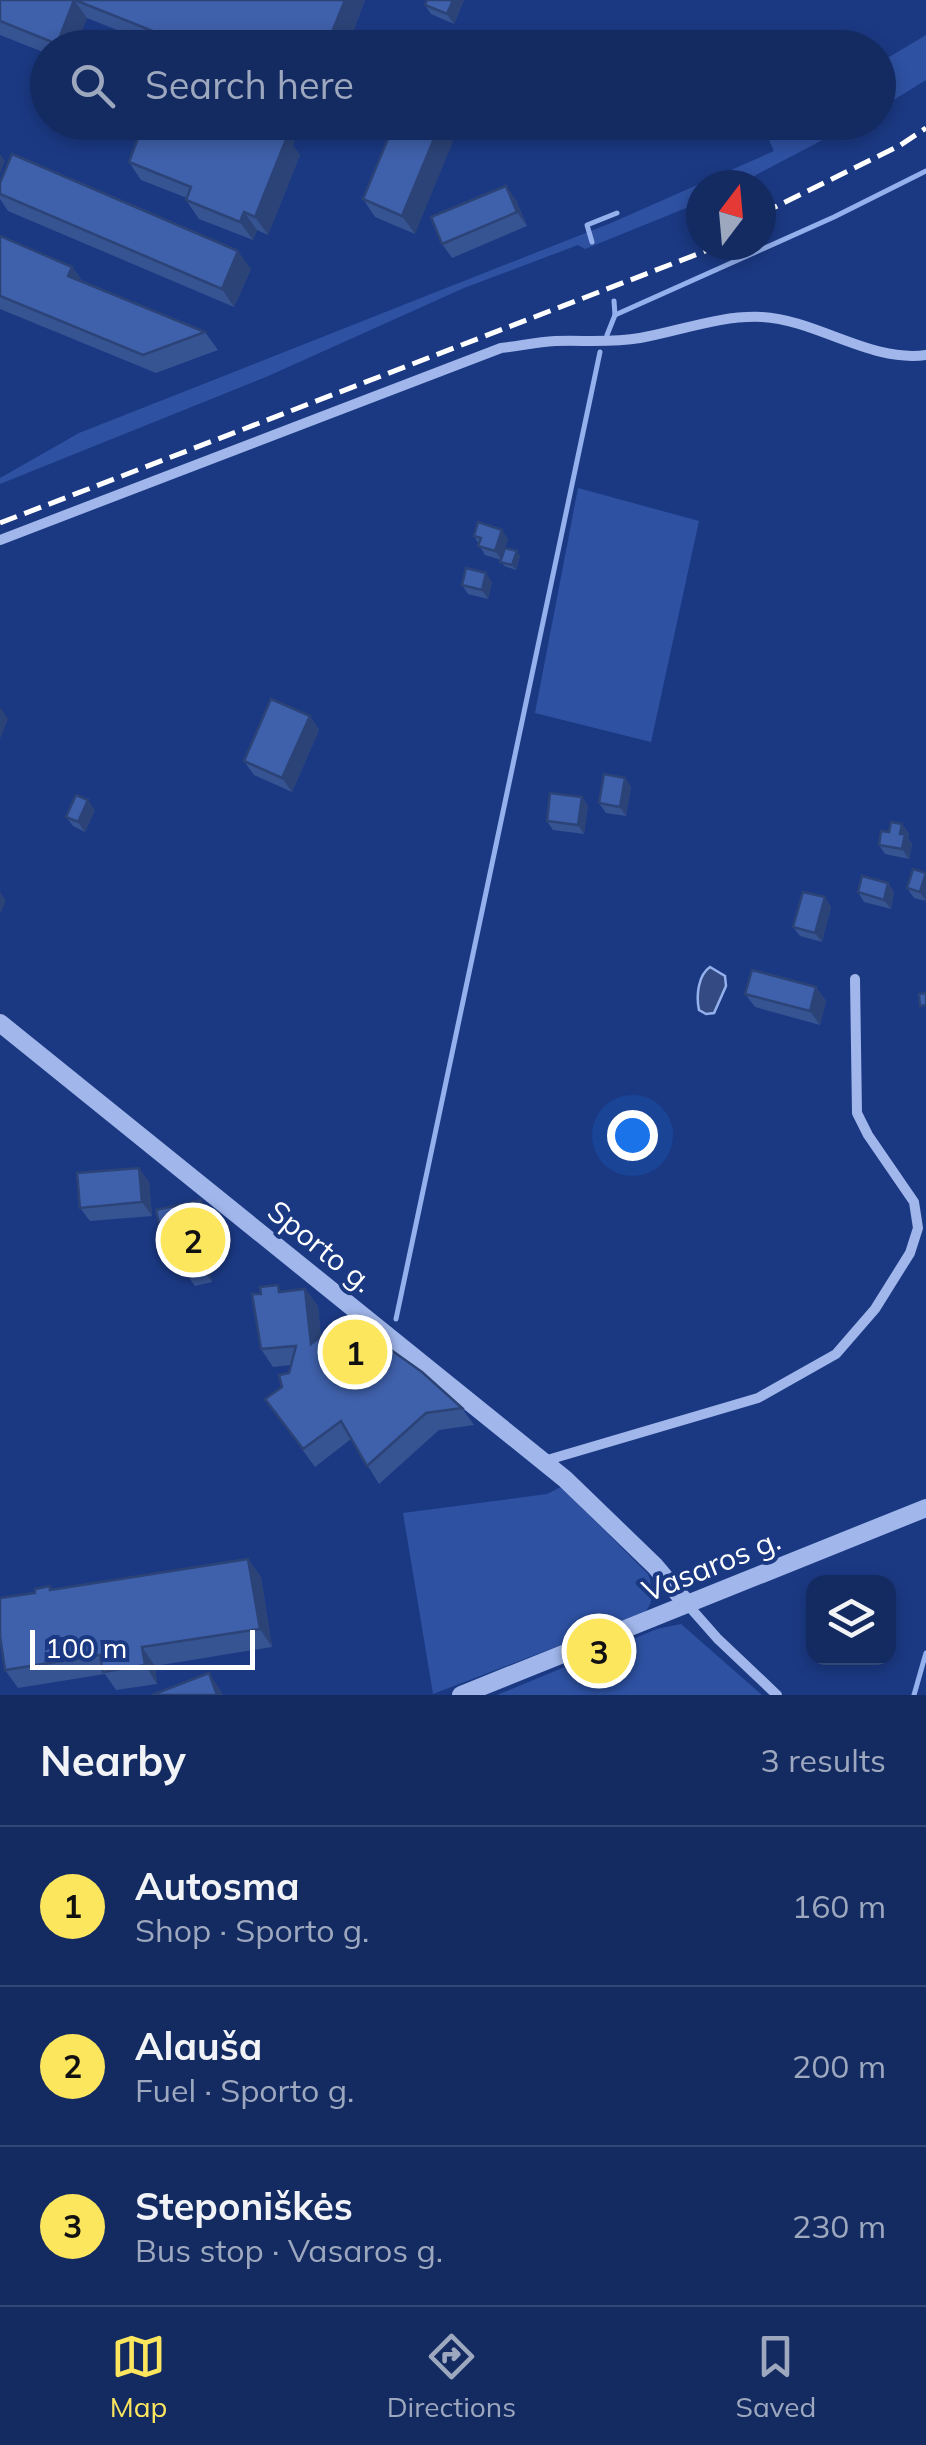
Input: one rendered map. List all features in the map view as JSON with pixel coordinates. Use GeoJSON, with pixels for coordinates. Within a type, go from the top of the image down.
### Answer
{"type":"FeatureCollection","features":[{"type":"Feature","properties":{"kind":"street"},"geometry":{"type":"LineString","coordinates":[[0,540],[502,348],[556,341],[604,343],[644,338],[710,321],[762,317],[817,328],[889,354],[926,354]]}},
{"type":"Feature","properties":{"kind":"street"},"geometry":{"type":"LineString","coordinates":[[544,1461],[758,1398],[836,1354],[875,1309],[910,1253],[918,1228],[914,1202],[868,1136],[858,1112],[855,978]]}},
{"type":"Feature","properties":{"kind":"street","name":"Sporto g."},"geometry":{"type":"LineString","coordinates":[[0,1023],[544,1461],[655,1566],[687,1604]]}},
{"type":"Feature","properties":{"kind":"street","name":"Vasaros g."},"geometry":{"type":"LineString","coordinates":[[461,1695],[926,1508]]}},
{"type":"Feature","properties":{"kind":"street"},"geometry":{"type":"LineString","coordinates":[[687,1604],[778,1695]]}},
{"type":"Feature","properties":{"kind":"shaded area"},"geometry":{"type":"Polygon","coordinates":[[[926,35],[926,80],[896,99],[896,53],[926,35]]]}},
{"type":"Feature","properties":{"kind":"shaded area"},"geometry":{"type":"Polygon","coordinates":[[[769,140],[823,140],[766,170],[731,170],[774,151],[769,140]]]}},
{"type":"Feature","properties":{"kind":"shaded area"},"geometry":{"type":"Polygon","coordinates":[[[686,190],[686,208],[585,249],[578,245],[464,288],[266,377],[0,484],[0,478],[79,433],[686,190]]]}},
{"type":"Feature","properties":{"kind":"shaded area"},"geometry":{"type":"Polygon","coordinates":[[[578,488],[699,521],[651,742],[535,713],[578,488]]]}},
{"type":"Feature","properties":{"kind":"shaded area"},"geometry":{"type":"Polygon","coordinates":[[[710,967],[725,976],[726,986],[714,1013],[706,1014],[699,1010],[698,992],[700,980],[710,967]]]}},
{"type":"Feature","properties":{"kind":"shaded area"},"geometry":{"type":"Polygon","coordinates":[[[561,1487],[648,1574],[652,1594],[648,1608],[644,1613],[433,1694],[403,1513],[547,1494],[561,1487]]]}},
{"type":"Feature","properties":{"kind":"shaded area"},"geometry":{"type":"Polygon","coordinates":[[[681,1624],[762,1695],[497,1695],[657,1629],[681,1624]]]}},
{"type":"Feature","properties":{"kind":"building"},"geometry":{"type":"Polygon","coordinates":[[[0,0],[74,0],[62,30],[30,30],[30,33],[0,21],[0,0]]]}},
{"type":"Feature","properties":{"kind":"building"},"geometry":{"type":"Polygon","coordinates":[[[75,0],[345,0],[333,30],[150,30],[75,0]]]}},
{"type":"Feature","properties":{"kind":"building"},"geometry":{"type":"Polygon","coordinates":[[[427,0],[453,0],[447,14],[425,5],[427,0]]]}},
{"type":"Feature","properties":{"kind":"building"},"geometry":{"type":"Polygon","coordinates":[[[137,140],[286,140],[255,217],[244,212],[240,222],[186,200],[191,187],[129,162],[137,140]]]}},
{"type":"Feature","properties":{"kind":"building"},"geometry":{"type":"Polygon","coordinates":[[[388,140],[434,140],[402,216],[363,199],[388,140]]]}},
{"type":"Feature","properties":{"kind":"building"},"geometry":{"type":"Polygon","coordinates":[[[12,154],[238,251],[222,289],[0,194],[0,183],[12,154]]]}},
{"type":"Feature","properties":{"kind":"building"},"geometry":{"type":"Polygon","coordinates":[[[506,186],[517,212],[442,244],[431,217],[506,186]]]}},
{"type":"Feature","properties":{"kind":"building"},"geometry":{"type":"Polygon","coordinates":[[[0,236],[72,267],[68,276],[205,332],[143,355],[0,296],[0,236]]]}},
{"type":"Feature","properties":{"kind":"building"},"geometry":{"type":"Polygon","coordinates":[[[478,522],[502,530],[495,551],[478,546],[481,538],[474,536],[478,522]]]}},
{"type":"Feature","properties":{"kind":"building"},"geometry":{"type":"Polygon","coordinates":[[[505,548],[517,551],[512,565],[500,562],[505,548]]]}},
{"type":"Feature","properties":{"kind":"building"},"geometry":{"type":"Polygon","coordinates":[[[466,568],[486,573],[482,590],[462,585],[466,568]]]}},
{"type":"Feature","properties":{"kind":"building"},"geometry":{"type":"Polygon","coordinates":[[[271,699],[310,716],[282,778],[244,761],[271,699]]]}},
{"type":"Feature","properties":{"kind":"building"},"geometry":{"type":"Polygon","coordinates":[[[604,774],[625,778],[620,807],[599,803],[604,774]]]}},
{"type":"Feature","properties":{"kind":"building"},"geometry":{"type":"Polygon","coordinates":[[[550,793],[582,797],[578,825],[547,821],[550,793]]]}},
{"type":"Feature","properties":{"kind":"building"},"geometry":{"type":"Polygon","coordinates":[[[76,795],[88,800],[78,822],[66,817],[76,795]]]}},
{"type":"Feature","properties":{"kind":"building"},"geometry":{"type":"Polygon","coordinates":[[[891,822],[902,824],[902,849],[879,845],[881,831],[889,832],[891,822]]]}},
{"type":"Feature","properties":{"kind":"building"},"geometry":{"type":"Polygon","coordinates":[[[913,869],[926,873],[920,892],[907,888],[913,869]]]}},
{"type":"Feature","properties":{"kind":"building"},"geometry":{"type":"Polygon","coordinates":[[[862,876],[888,883],[884,900],[858,892],[862,876]]]}},
{"type":"Feature","properties":{"kind":"building"},"geometry":{"type":"Polygon","coordinates":[[[803,892],[825,897],[815,933],[793,927],[803,892]]]}},
{"type":"Feature","properties":{"kind":"building"},"geometry":{"type":"Polygon","coordinates":[[[752,970],[816,987],[810,1011],[745,994],[752,970]]]}},
{"type":"Feature","properties":{"kind":"building"},"geometry":{"type":"Polygon","coordinates":[[[926,993],[926,1005],[920,1006],[919,994],[926,993]]]}},
{"type":"Feature","properties":{"kind":"building"},"geometry":{"type":"Polygon","coordinates":[[[139,1168],[142,1202],[80,1208],[77,1173],[139,1168]]]}},
{"type":"Feature","properties":{"kind":"building"},"geometry":{"type":"Polygon","coordinates":[[[201,1200],[205,1219],[197,1221],[195,1238],[202,1268],[185,1272],[178,1241],[168,1227],[160,1229],[156,1210],[201,1200]]]}},
{"type":"Feature","properties":{"kind":"building"},"geometry":{"type":"Polygon","coordinates":[[[278,1285],[279,1292],[305,1289],[311,1344],[346,1318],[422,1372],[462,1408],[426,1413],[367,1466],[341,1421],[303,1449],[265,1399],[282,1387],[279,1375],[289,1373],[296,1346],[261,1349],[252,1294],[261,1294],[260,1287],[278,1285]]]}},
{"type":"Feature","properties":{"kind":"building"},"geometry":{"type":"Polygon","coordinates":[[[248,1559],[260,1629],[142,1647],[145,1665],[103,1672],[100,1655],[5,1670],[0,1598],[35,1593],[35,1589],[50,1586],[50,1590],[248,1559]]]}},
{"type":"Feature","properties":{"kind":"building"},"geometry":{"type":"Polygon","coordinates":[[[209,1673],[217,1695],[152,1695],[209,1673]]]}},
{"type":"Feature","properties":{"kind":"waterway"},"geometry":{"type":"LineString","coordinates":[[615,315],[834,217],[926,171]]}},
{"type":"Feature","properties":{"kind":"waterway"},"geometry":{"type":"LineString","coordinates":[[592,242],[587,225],[617,213]]}},
{"type":"Feature","properties":{"kind":"waterway"},"geometry":{"type":"LineString","coordinates":[[607,335],[615,315],[614,301]]}},
{"type":"Feature","properties":{"kind":"waterway"},"geometry":{"type":"LineString","coordinates":[[396,1319],[600,352]]}},
{"type":"Feature","properties":{"kind":"waterway"},"geometry":{"type":"LineString","coordinates":[[914,1695],[926,1653]]}},
{"type":"Feature","properties":{"kind":"railway"},"geometry":{"type":"LineString","coordinates":[[776,207],[899,146],[926,128]]}},
{"type":"Feature","properties":{"kind":"railway"},"geometry":{"type":"LineString","coordinates":[[0,523],[686,258]]}},
{"type":"Feature","properties":{"kind":"place","name":"Alauša"},"geometry":{"type":"Point","coordinates":[193,1240]}},
{"type":"Feature","properties":{"kind":"place","name":"Autosma"},"geometry":{"type":"Point","coordinates":[355,1352]}},
{"type":"Feature","properties":{"kind":"place","name":"Steponiškės"},"geometry":{"type":"Point","coordinates":[599,1651]}}]}
